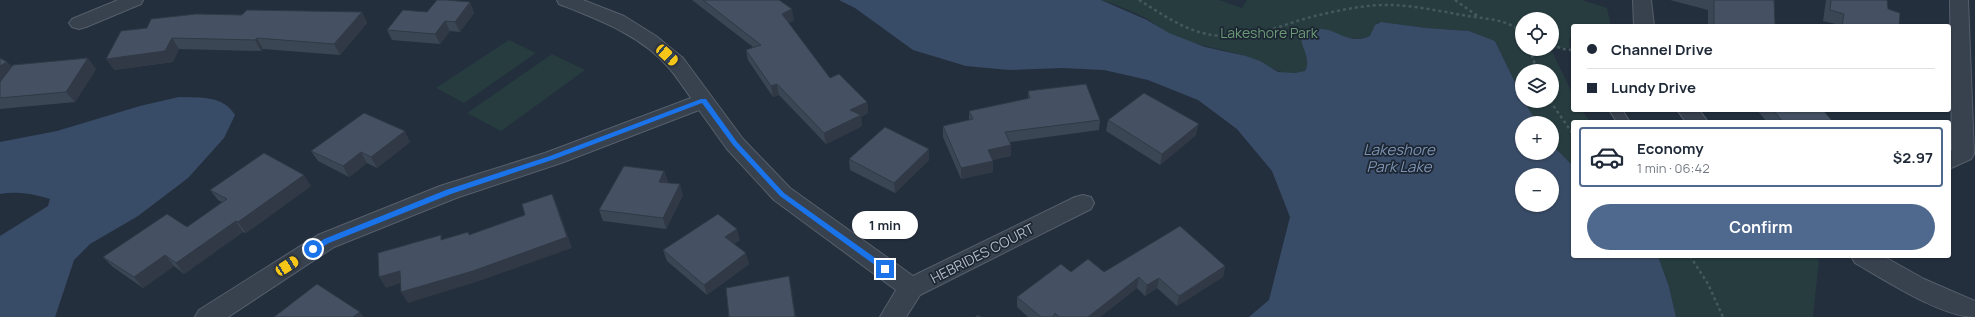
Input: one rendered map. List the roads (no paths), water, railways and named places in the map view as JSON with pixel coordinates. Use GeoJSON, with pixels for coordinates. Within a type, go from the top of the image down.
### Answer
{"type":"FeatureCollection","features":[{"type":"Feature","properties":{"kind":"street"},"geometry":{"type":"LineString","coordinates":[[79,23],[134,0]]}},
{"type":"Feature","properties":{"kind":"street"},"geometry":{"type":"LineString","coordinates":[[566,0],[617,20],[649,40],[676,63],[735,144],[782,194],[911,288],[893,317]]}},
{"type":"Feature","properties":{"kind":"street"},"geometry":{"type":"LineString","coordinates":[[1642,0],[1644,24]]}},
{"type":"Feature","properties":{"kind":"street"},"geometry":{"type":"LineString","coordinates":[[1951,160],[1963,154],[1959,0]]}},
{"type":"Feature","properties":{"kind":"street"},"geometry":{"type":"LineString","coordinates":[[208,317],[326,241],[448,192],[552,158],[703,101]]}},
{"type":"Feature","properties":{"kind":"street","name":"HEBRIDES COURT"},"geometry":{"type":"LineString","coordinates":[[911,288],[1083,203]]}},
{"type":"Feature","properties":{"kind":"street"},"geometry":{"type":"LineString","coordinates":[[1866,258],[1915,286],[1975,312]]}},
{"type":"Feature","properties":{"kind":"water","name":"Lakeshore Park Lake"},"geometry":{"type":"Polygon","coordinates":[[[839,0],[1101,0],[1147,20],[1169,33],[1205,47],[1246,56],[1260,61],[1278,72],[1295,73],[1305,71],[1307,66],[1307,57],[1302,44],[1301,35],[1318,29],[1326,29],[1349,38],[1356,39],[1362,39],[1370,36],[1375,25],[1381,22],[1426,28],[1469,31],[1495,41],[1515,82],[1515,108],[1528,108],[1533,116],[1515,116],[1515,160],[1559,160],[1559,152],[1571,164],[1571,258],[1659,258],[1669,287],[1676,317],[1249,317],[1269,300],[1290,217],[1272,171],[1237,129],[1198,100],[1148,80],[1104,70],[1062,68],[1009,70],[966,66],[913,50],[855,8],[839,0]]]}},
{"type":"Feature","properties":{"kind":"water"},"geometry":{"type":"Polygon","coordinates":[[[179,97],[211,99],[224,104],[230,109],[235,115],[224,138],[188,178],[138,216],[90,244],[74,260],[55,317],[0,317],[0,236],[48,206],[50,199],[25,194],[0,194],[0,142],[57,131],[140,106],[179,97]]]}},
{"type":"Feature","properties":{"kind":"park label","name":"Lakeshore Park"},"geometry":{"type":"Point","coordinates":[1269,32]}}]}
